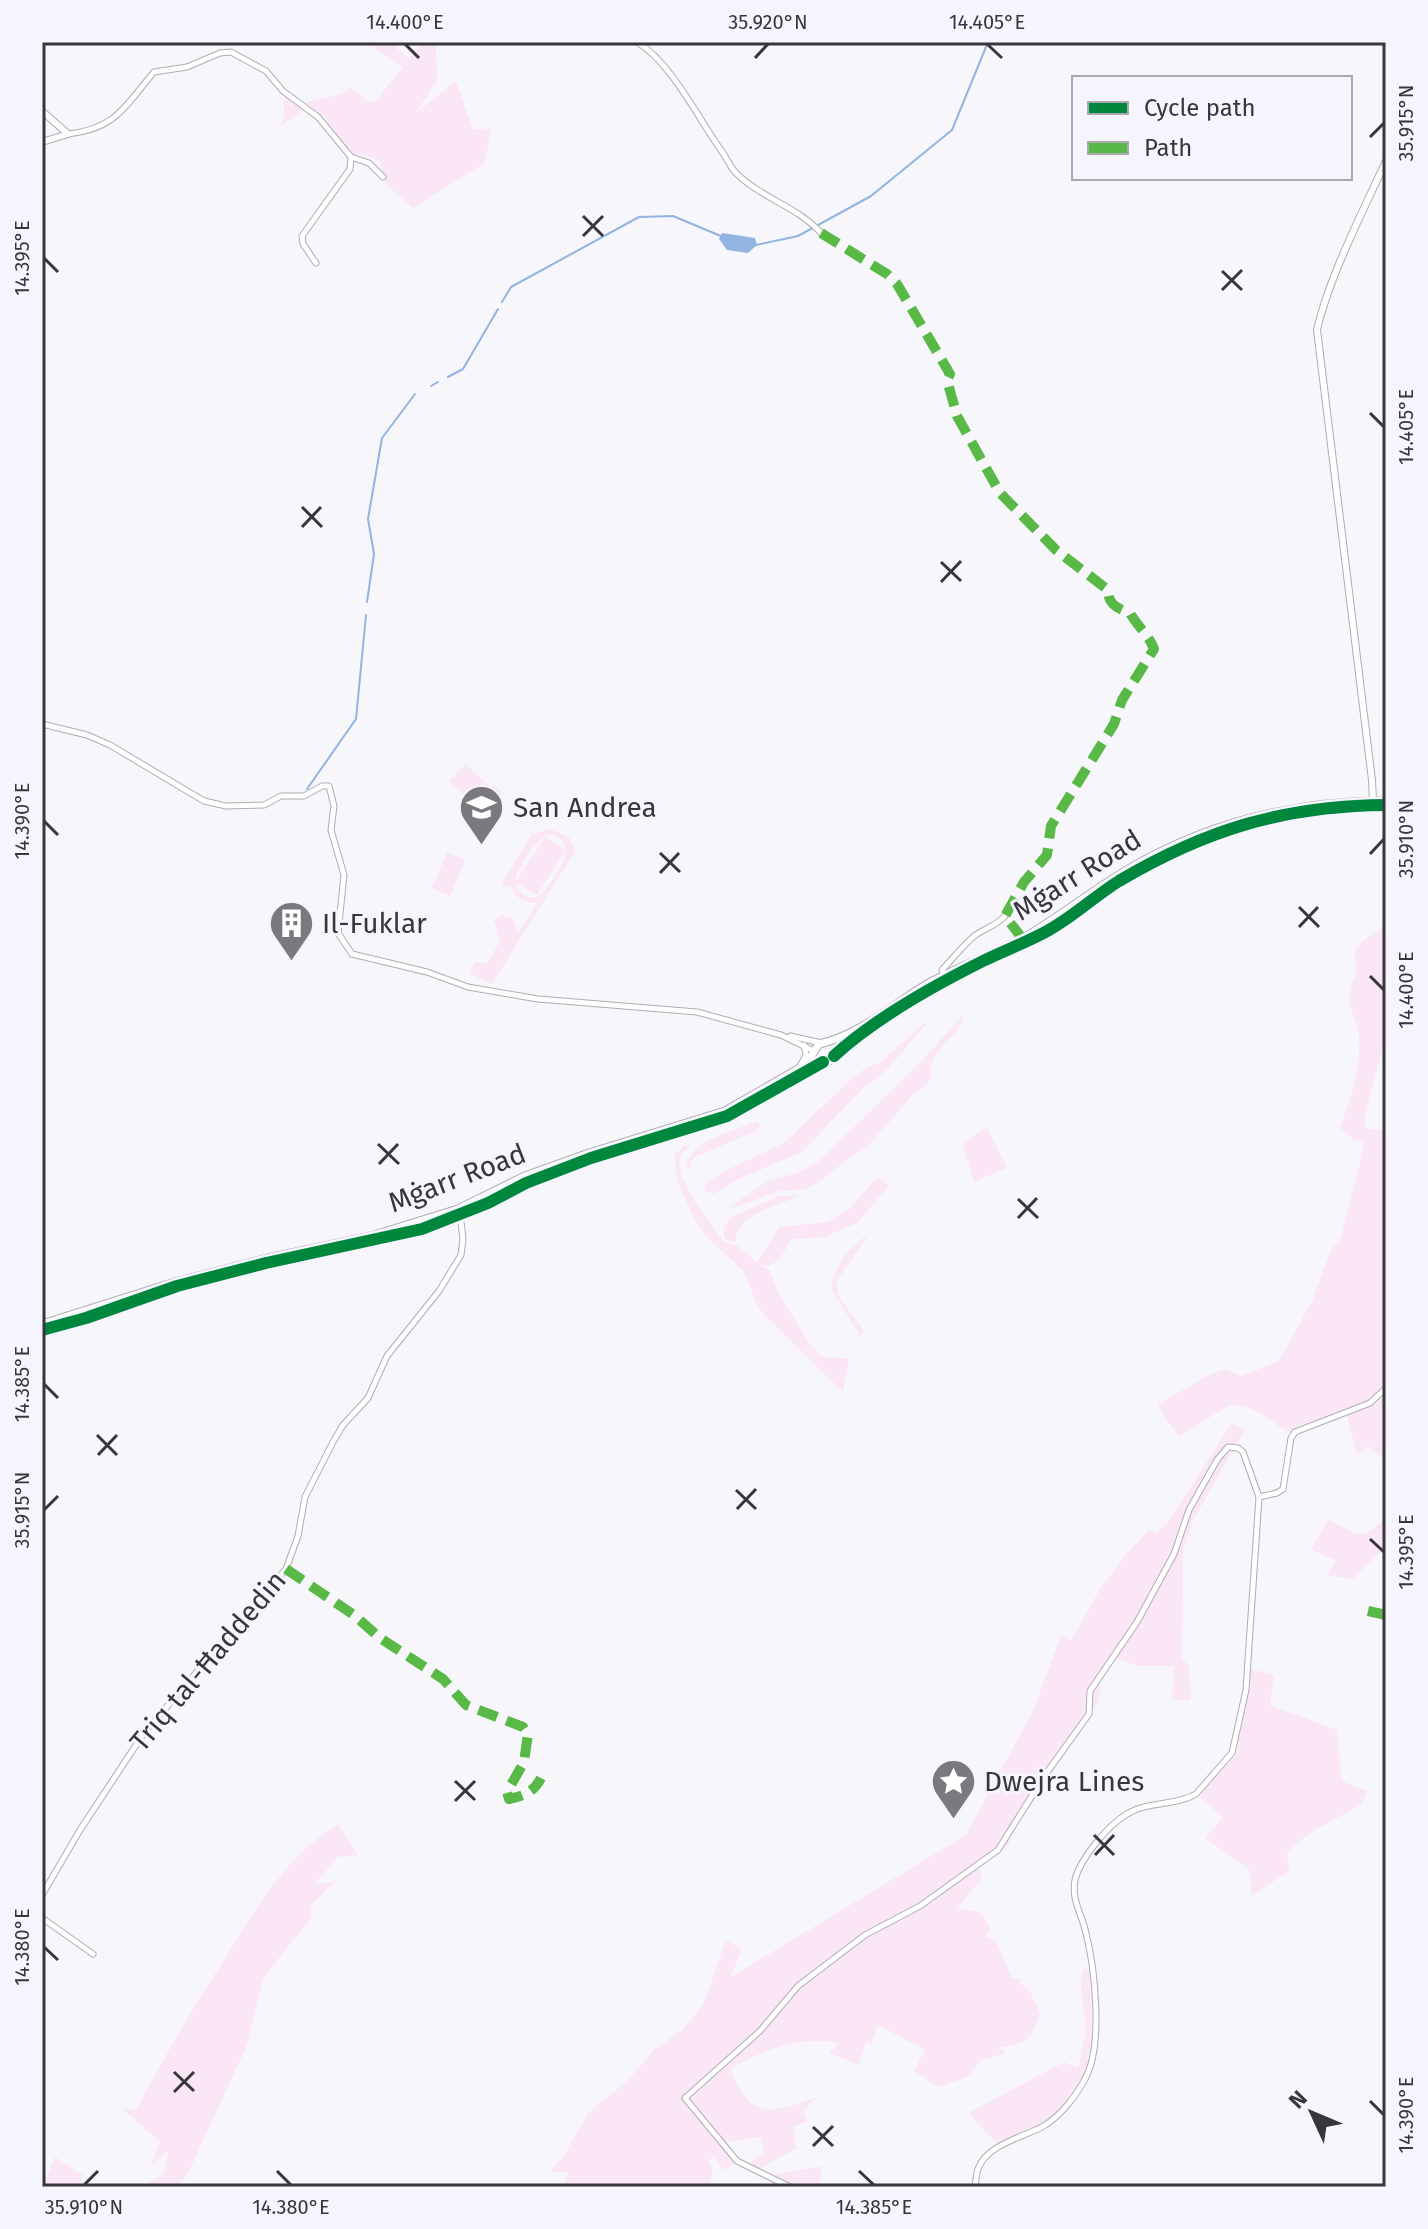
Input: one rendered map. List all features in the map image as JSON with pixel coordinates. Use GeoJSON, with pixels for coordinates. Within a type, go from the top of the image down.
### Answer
{"type":"FeatureCollection","features":[{"type":"Feature","properties":{"kind":"main road","name":"Mġarr Road"},"geometry":{"type":"LineString","coordinates":[[42,1327],[175,1282],[371,1236],[458,1209],[525,1176],[725,1111],[798,1069],[826,1043],[844,1038],[944,975],[1022,938],[1123,872],[1193,836],[1228,823],[1291,808],[1373,801],[1386,803]]}},
{"type":"Feature","properties":{"kind":"main road","name":"Mġarr Road"},"geometry":{"type":"LineString","coordinates":[[42,1327],[86,1318],[177,1286],[266,1263],[422,1229],[591,1158],[727,1116],[834,1056],[848,1043],[931,989],[1052,929],[1116,883],[1177,848],[1263,818],[1386,803]]}},
{"type":"Feature","properties":{"kind":"main road"},"geometry":{"type":"LineString","coordinates":[[826,1043],[833,1048],[834,1056]]}},
{"type":"Feature","properties":{"kind":"main road"},"geometry":{"type":"LineString","coordinates":[[814,1052],[823,1062]]}},
{"type":"Feature","properties":{"kind":"street"},"geometry":{"type":"LineString","coordinates":[[637,42],[649,51],[685,94],[735,172],[762,194],[813,223],[821,233]]}},
{"type":"Feature","properties":{"kind":"street"},"geometry":{"type":"LineString","coordinates":[[42,142],[96,129],[109,122],[154,72],[187,67],[228,51],[266,71],[283,91],[318,117],[351,157],[369,163],[383,177]]}},
{"type":"Feature","properties":{"kind":"street"},"geometry":{"type":"LineString","coordinates":[[42,111],[68,134]]}},
{"type":"Feature","properties":{"kind":"street"},"geometry":{"type":"LineString","coordinates":[[316,263],[303,244],[303,234],[350,169],[351,157]]}},
{"type":"Feature","properties":{"kind":"street"},"geometry":{"type":"LineString","coordinates":[[1373,801],[1317,330],[1338,271],[1386,161]]}},
{"type":"Feature","properties":{"kind":"street"},"geometry":{"type":"LineString","coordinates":[[42,724],[87,735],[110,745],[204,801],[226,806],[264,805],[281,796],[304,796],[325,785],[329,786],[333,796],[331,830],[344,875],[338,933],[352,954],[427,972],[468,987],[538,999],[697,1012],[781,1035],[826,1043]]}},
{"type":"Feature","properties":{"kind":"street"},"geometry":{"type":"LineString","coordinates":[[944,975],[942,970],[973,937],[984,929],[994,927],[1005,916]]}},
{"type":"Feature","properties":{"kind":"street"},"geometry":{"type":"LineString","coordinates":[[781,1035],[814,1052]]}},
{"type":"Feature","properties":{"kind":"street"},"geometry":{"type":"LineString","coordinates":[[798,1069],[806,1055],[804,1045]]}},
{"type":"Feature","properties":{"kind":"street","name":"Triq tal-Ħaddedin"},"geometry":{"type":"LineString","coordinates":[[42,1895],[80,1830],[144,1733],[286,1569],[298,1536],[305,1497],[333,1442],[349,1418],[368,1398],[387,1356],[458,1262],[463,1239],[460,1214]]}},
{"type":"Feature","properties":{"kind":"street"},"geometry":{"type":"LineString","coordinates":[[1261,1496],[1275,1494],[1284,1486],[1291,1438],[1295,1432],[1370,1403],[1386,1388]]}},
{"type":"Feature","properties":{"kind":"street"},"geometry":{"type":"LineString","coordinates":[[790,2187],[737,2161],[685,2098],[760,2031],[798,1986],[865,1935],[920,1906],[998,1850],[1045,1775],[1089,1714],[1090,1691],[1137,1622],[1174,1554],[1189,1510],[1217,1460],[1228,1447],[1238,1448],[1243,1452],[1261,1496],[1246,1690],[1232,1753],[1196,1794],[1151,1804],[1126,1815],[1102,1835],[1087,1857],[1075,1878],[1075,1893],[1092,1959],[1095,2043],[1088,2074],[1077,2092],[1045,2126],[994,2150],[978,2167],[975,2187]]}},
{"type":"Feature","properties":{"kind":"street"},"geometry":{"type":"LineString","coordinates":[[42,1918],[93,1954]]}},
{"type":"Feature","properties":{"kind":"shaded area"},"geometry":{"type":"Polygon","coordinates":[[[376,42],[390,42],[409,59],[423,42],[435,42],[438,79],[415,114],[456,81],[473,130],[491,128],[485,163],[413,208],[388,186],[379,162],[349,153],[328,120],[305,102],[342,94],[350,86],[368,102],[376,100],[403,67],[374,48],[376,42]]]}},
{"type":"Feature","properties":{"kind":"shaded area"},"geometry":{"type":"Polygon","coordinates":[[[285,96],[304,108],[280,125],[285,116],[285,96]]]}},
{"type":"Feature","properties":{"kind":"shaded area"},"geometry":{"type":"Polygon","coordinates":[[[466,764],[489,786],[473,803],[449,781],[466,764]]]}},
{"type":"Feature","properties":{"kind":"shaded area"},"geometry":{"type":"Polygon","coordinates":[[[494,785],[502,792],[484,813],[475,805],[494,785]]]}},
{"type":"Feature","properties":{"kind":"shaded area"},"geometry":{"type":"Polygon","coordinates":[[[550,829],[569,837],[575,851],[492,984],[470,974],[475,962],[487,963],[500,941],[494,920],[502,915],[512,918],[518,933],[537,903],[521,899],[511,885],[507,888],[502,883],[532,834],[550,829]],[[551,834],[545,837],[565,849],[560,839],[551,834]],[[545,837],[531,851],[516,875],[516,881],[545,837]],[[565,851],[537,895],[515,882],[519,891],[529,897],[538,896],[543,893],[563,861],[565,851]]]}},
{"type":"Feature","properties":{"kind":"shaded area"},"geometry":{"type":"Polygon","coordinates":[[[447,852],[465,860],[450,896],[432,888],[447,852]]]}},
{"type":"Feature","properties":{"kind":"shaded area"},"geometry":{"type":"Polygon","coordinates":[[[1386,925],[1386,1035],[1365,1116],[1365,1128],[1386,1131],[1386,1385],[1369,1402],[1298,1426],[1290,1433],[1256,1411],[1231,1404],[1180,1436],[1166,1420],[1158,1404],[1209,1375],[1226,1369],[1241,1376],[1279,1361],[1312,1301],[1330,1252],[1341,1237],[1363,1140],[1355,1141],[1340,1128],[1358,1060],[1359,1037],[1350,1000],[1356,972],[1354,953],[1364,940],[1386,925]]]}},
{"type":"Feature","properties":{"kind":"shaded area"},"geometry":{"type":"Polygon","coordinates":[[[964,1014],[956,1032],[933,1059],[931,1080],[913,1095],[866,1148],[805,1189],[780,1191],[726,1210],[767,1181],[797,1173],[818,1162],[920,1063],[964,1014]]]}},
{"type":"Feature","properties":{"kind":"shaded area"},"geometry":{"type":"Polygon","coordinates":[[[926,1024],[885,1072],[863,1088],[802,1152],[741,1178],[713,1194],[704,1190],[705,1184],[723,1172],[785,1142],[849,1081],[867,1067],[881,1062],[926,1024]]]}},
{"type":"Feature","properties":{"kind":"shaded area"},"geometry":{"type":"Polygon","coordinates":[[[755,1122],[761,1123],[756,1131],[693,1158],[690,1168],[686,1168],[689,1159],[703,1144],[755,1122]]]}},
{"type":"Feature","properties":{"kind":"shaded area"},"geometry":{"type":"Polygon","coordinates":[[[986,1126],[1007,1168],[974,1182],[963,1145],[986,1126]]]}},
{"type":"Feature","properties":{"kind":"shaded area"},"geometry":{"type":"Polygon","coordinates":[[[691,1144],[681,1154],[679,1162],[681,1175],[691,1195],[723,1241],[738,1246],[757,1263],[779,1227],[828,1222],[849,1209],[878,1177],[889,1186],[857,1223],[825,1237],[791,1239],[777,1261],[768,1266],[758,1264],[769,1270],[780,1296],[821,1356],[849,1359],[843,1392],[764,1315],[744,1272],[706,1236],[693,1216],[677,1181],[675,1154],[691,1144]]]}},
{"type":"Feature","properties":{"kind":"shaded area"},"geometry":{"type":"Polygon","coordinates":[[[801,1195],[752,1216],[738,1230],[733,1242],[725,1239],[725,1226],[732,1217],[779,1196],[801,1195]]]}},
{"type":"Feature","properties":{"kind":"shaded area"},"geometry":{"type":"Polygon","coordinates":[[[868,1235],[836,1282],[839,1297],[864,1331],[860,1336],[831,1288],[844,1258],[868,1235]]]}},
{"type":"Feature","properties":{"kind":"shaded area"},"geometry":{"type":"Polygon","coordinates":[[[1386,1392],[1386,1461],[1368,1446],[1357,1455],[1347,1415],[1377,1403],[1386,1392]]]}},
{"type":"Feature","properties":{"kind":"shaded area"},"geometry":{"type":"Polygon","coordinates":[[[1232,1423],[1245,1430],[1193,1520],[1183,1552],[1182,1658],[1189,1667],[1191,1700],[1172,1700],[1174,1666],[1138,1666],[1114,1658],[1099,1683],[1101,1690],[1095,1709],[1090,1708],[1092,1715],[1009,1837],[1009,1844],[977,1868],[981,1871],[982,1879],[957,1908],[982,1913],[991,1931],[985,1936],[997,1942],[1012,1978],[1021,1979],[1020,1983],[1030,1991],[1040,2014],[1031,2035],[1023,2042],[1000,2047],[1006,2053],[981,2060],[967,2077],[938,2087],[914,2071],[925,2050],[878,2025],[871,2044],[866,2042],[859,2065],[829,2053],[839,2043],[810,2041],[782,2046],[730,2069],[746,2098],[765,2109],[788,2107],[819,2096],[803,2111],[807,2121],[793,2127],[797,2148],[759,2169],[748,2164],[764,2153],[761,2137],[719,2143],[735,2163],[724,2170],[714,2157],[708,2161],[713,2170],[709,2184],[703,2187],[562,2187],[568,2173],[550,2171],[563,2157],[589,2112],[627,2081],[654,2050],[683,2029],[703,2005],[726,1940],[742,1949],[731,1977],[966,1835],[1033,1711],[1061,1636],[1071,1641],[1100,1589],[1127,1553],[1149,1530],[1156,1533],[1168,1522],[1232,1423]]]}},
{"type":"Feature","properties":{"kind":"shaded area"},"geometry":{"type":"Polygon","coordinates":[[[1386,1518],[1386,1547],[1352,1579],[1327,1575],[1336,1560],[1311,1550],[1328,1519],[1358,1534],[1370,1531],[1386,1518]]]}},
{"type":"Feature","properties":{"kind":"shaded area"},"geometry":{"type":"Polygon","coordinates":[[[1251,1669],[1274,1675],[1270,1705],[1337,1730],[1342,1781],[1367,1791],[1362,1804],[1313,1831],[1287,1852],[1289,1871],[1252,1896],[1249,1869],[1205,1838],[1223,1818],[1200,1797],[1210,1782],[1237,1755],[1251,1669]]]}},
{"type":"Feature","properties":{"kind":"shaded area"},"geometry":{"type":"Polygon","coordinates":[[[338,1825],[358,1855],[338,1857],[314,1885],[336,1881],[310,1906],[312,1917],[263,1978],[248,2043],[188,2173],[176,2187],[142,2187],[163,2174],[169,2150],[150,2167],[160,2142],[122,2108],[136,2110],[203,1993],[275,1883],[304,1851],[338,1825]]]}},
{"type":"Feature","properties":{"kind":"shaded area"},"geometry":{"type":"Polygon","coordinates":[[[1090,1967],[1092,2040],[1084,2077],[1043,2124],[998,2145],[968,2113],[1064,2062],[1078,2068],[1086,2032],[1082,1970],[1090,1967]]]}},
{"type":"Feature","properties":{"kind":"shaded area"},"geometry":{"type":"Polygon","coordinates":[[[55,2157],[83,2175],[79,2187],[43,2187],[55,2157]]]}},
{"type":"Feature","properties":{"kind":"shaded area"},"geometry":{"type":"Polygon","coordinates":[[[822,2166],[819,2182],[831,2187],[797,2187],[773,2175],[822,2166]]]}},
{"type":"Feature","properties":{"kind":"water"},"geometry":{"type":"Polygon","coordinates":[[[722,233],[755,238],[757,245],[748,253],[727,250],[719,239],[722,233]]]}},
{"type":"Feature","properties":{"kind":"waterway"},"geometry":{"type":"LineString","coordinates":[[756,245],[798,236],[871,196],[952,130],[988,42]]}},
{"type":"Feature","properties":{"kind":"waterway"},"geometry":{"type":"LineString","coordinates":[[502,302],[511,287],[639,217],[673,216],[723,237]]}},
{"type":"Feature","properties":{"kind":"waterway"},"geometry":{"type":"LineString","coordinates":[[448,377],[463,369],[498,309]]}},
{"type":"Feature","properties":{"kind":"waterway"},"geometry":{"type":"LineString","coordinates":[[431,386],[438,382]]}},
{"type":"Feature","properties":{"kind":"waterway"},"geometry":{"type":"LineString","coordinates":[[367,602],[374,554],[368,519],[382,438],[415,394]]}},
{"type":"Feature","properties":{"kind":"waterway"},"geometry":{"type":"LineString","coordinates":[[307,789],[356,719],[366,615]]}},
{"type":"Feature","properties":{"kind":"marked path"},"geometry":{"type":"LineString","coordinates":[[821,233],[887,274],[897,284],[950,374],[947,380],[957,416],[1000,493],[1056,550],[1108,590],[1112,603],[1130,613],[1154,649],[1122,700],[1114,724],[1051,826],[1047,855],[1024,882],[1005,916],[1022,938]]}},
{"type":"Feature","properties":{"kind":"marked path"},"geometry":{"type":"LineString","coordinates":[[286,1569],[354,1615],[380,1638],[443,1679],[466,1705],[523,1727],[528,1734],[524,1762],[507,1792],[509,1799],[528,1793],[541,1778]]}},
{"type":"Feature","properties":{"kind":"marked path"},"geometry":{"type":"LineString","coordinates":[[1368,1611],[1386,1615]]}},
{"type":"Feature","properties":{"kind":"cycle path"},"geometry":{"type":"LineString","coordinates":[[834,1056],[905,1004],[1049,930],[1119,881],[1184,847],[1215,834],[1280,816],[1349,806],[1386,805]]}},
{"type":"Feature","properties":{"kind":"cycle path"},"geometry":{"type":"LineString","coordinates":[[42,1330],[177,1286],[422,1229],[591,1158],[727,1116],[823,1062]]}},
{"type":"Feature","properties":{"kind":"place","name":"San Andrea"},"geometry":{"type":"Point","coordinates":[482,846]}},
{"type":"Feature","properties":{"kind":"place","name":"Il-Fuklar"},"geometry":{"type":"Point","coordinates":[291,962]}},
{"type":"Feature","properties":{"kind":"place","name":"Dwejra Lines"},"geometry":{"type":"Point","coordinates":[953,1820]}}]}
